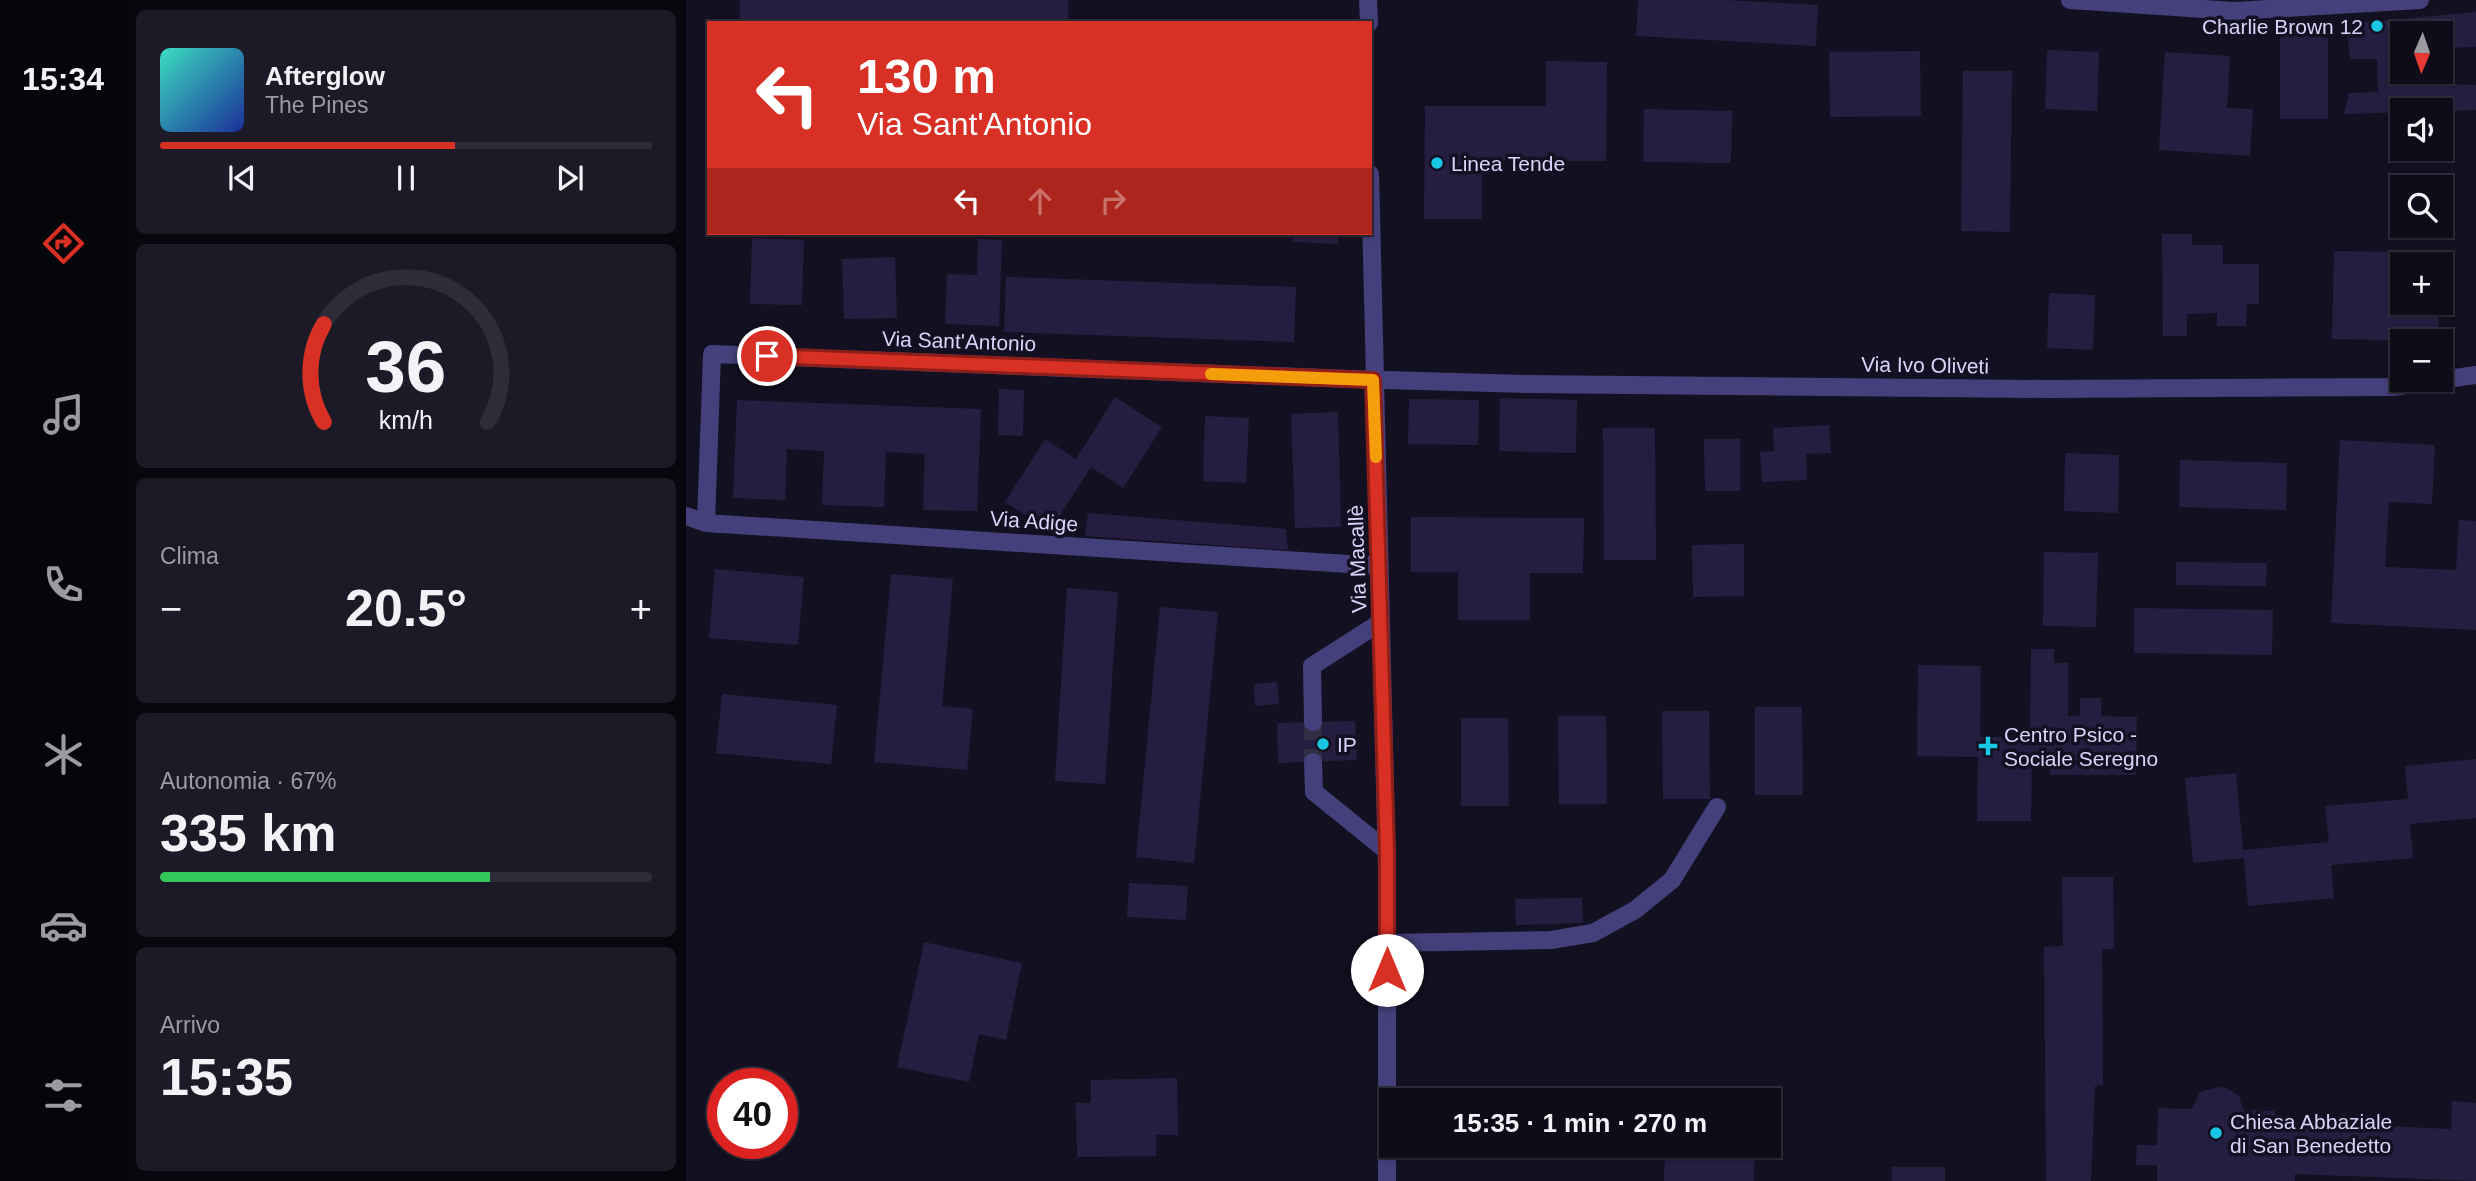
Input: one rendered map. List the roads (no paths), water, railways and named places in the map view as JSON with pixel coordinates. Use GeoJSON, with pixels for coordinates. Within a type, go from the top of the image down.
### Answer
{"type":"FeatureCollection","features":[{"type":"Feature","properties":{"kind":"street"},"geometry":{"type":"LineString","coordinates":[[1368,0],[1368,21]]}},
{"type":"Feature","properties":{"kind":"street"},"geometry":{"type":"LineString","coordinates":[[2070,0],[2234,11],[2330,3],[2420,0]]}},
{"type":"Feature","properties":{"kind":"street","name":"Via Macallè"},"geometry":{"type":"LineString","coordinates":[[1371,235],[1387,851],[1387,1181]]}},
{"type":"Feature","properties":{"kind":"street","name":"Via Sant'Antonio"},"geometry":{"type":"LineString","coordinates":[[706,523],[712,354],[1373,380]]}},
{"type":"Feature","properties":{"kind":"street","name":"Via Ivo Oliveti"},"geometry":{"type":"LineString","coordinates":[[1373,380],[2046,389],[2380,387],[2476,375]]}},
{"type":"Feature","properties":{"kind":"street","name":"Via Adige"},"geometry":{"type":"LineString","coordinates":[[686,516],[706,523],[1380,566]]}},
{"type":"Feature","properties":{"kind":"street"},"geometry":{"type":"LineString","coordinates":[[1313,722],[1311,666],[1381,622]]}},
{"type":"Feature","properties":{"kind":"street"},"geometry":{"type":"LineString","coordinates":[[1313,762],[1314,792],[1387,851]]}},
{"type":"Feature","properties":{"kind":"street"},"geometry":{"type":"LineString","coordinates":[[1387,943],[1551,940],[1592,933],[1635,910],[1672,880],[1717,807]]}},
{"type":"Feature","properties":{"kind":"tunnel"},"geometry":{"type":"LineString","coordinates":[[1313,722],[1313,762]]}},
{"type":"Feature","properties":{"kind":"place","name":"Charlie Brown 12"},"geometry":{"type":"Point","coordinates":[2377,26]}},
{"type":"Feature","properties":{"kind":"place","name":"Linea Tende"},"geometry":{"type":"Point","coordinates":[1437,163]}},
{"type":"Feature","properties":{"kind":"place","name":"IP"},"geometry":{"type":"Point","coordinates":[1323,744]}},
{"type":"Feature","properties":{"kind":"place","name":"Centro Psico - Sociale Seregno"},"geometry":{"type":"Point","coordinates":[1988,746]}},
{"type":"Feature","properties":{"kind":"place","name":"Chiesa Abbaziale di San Benedetto"},"geometry":{"type":"Point","coordinates":[2216,1133]}}]}
